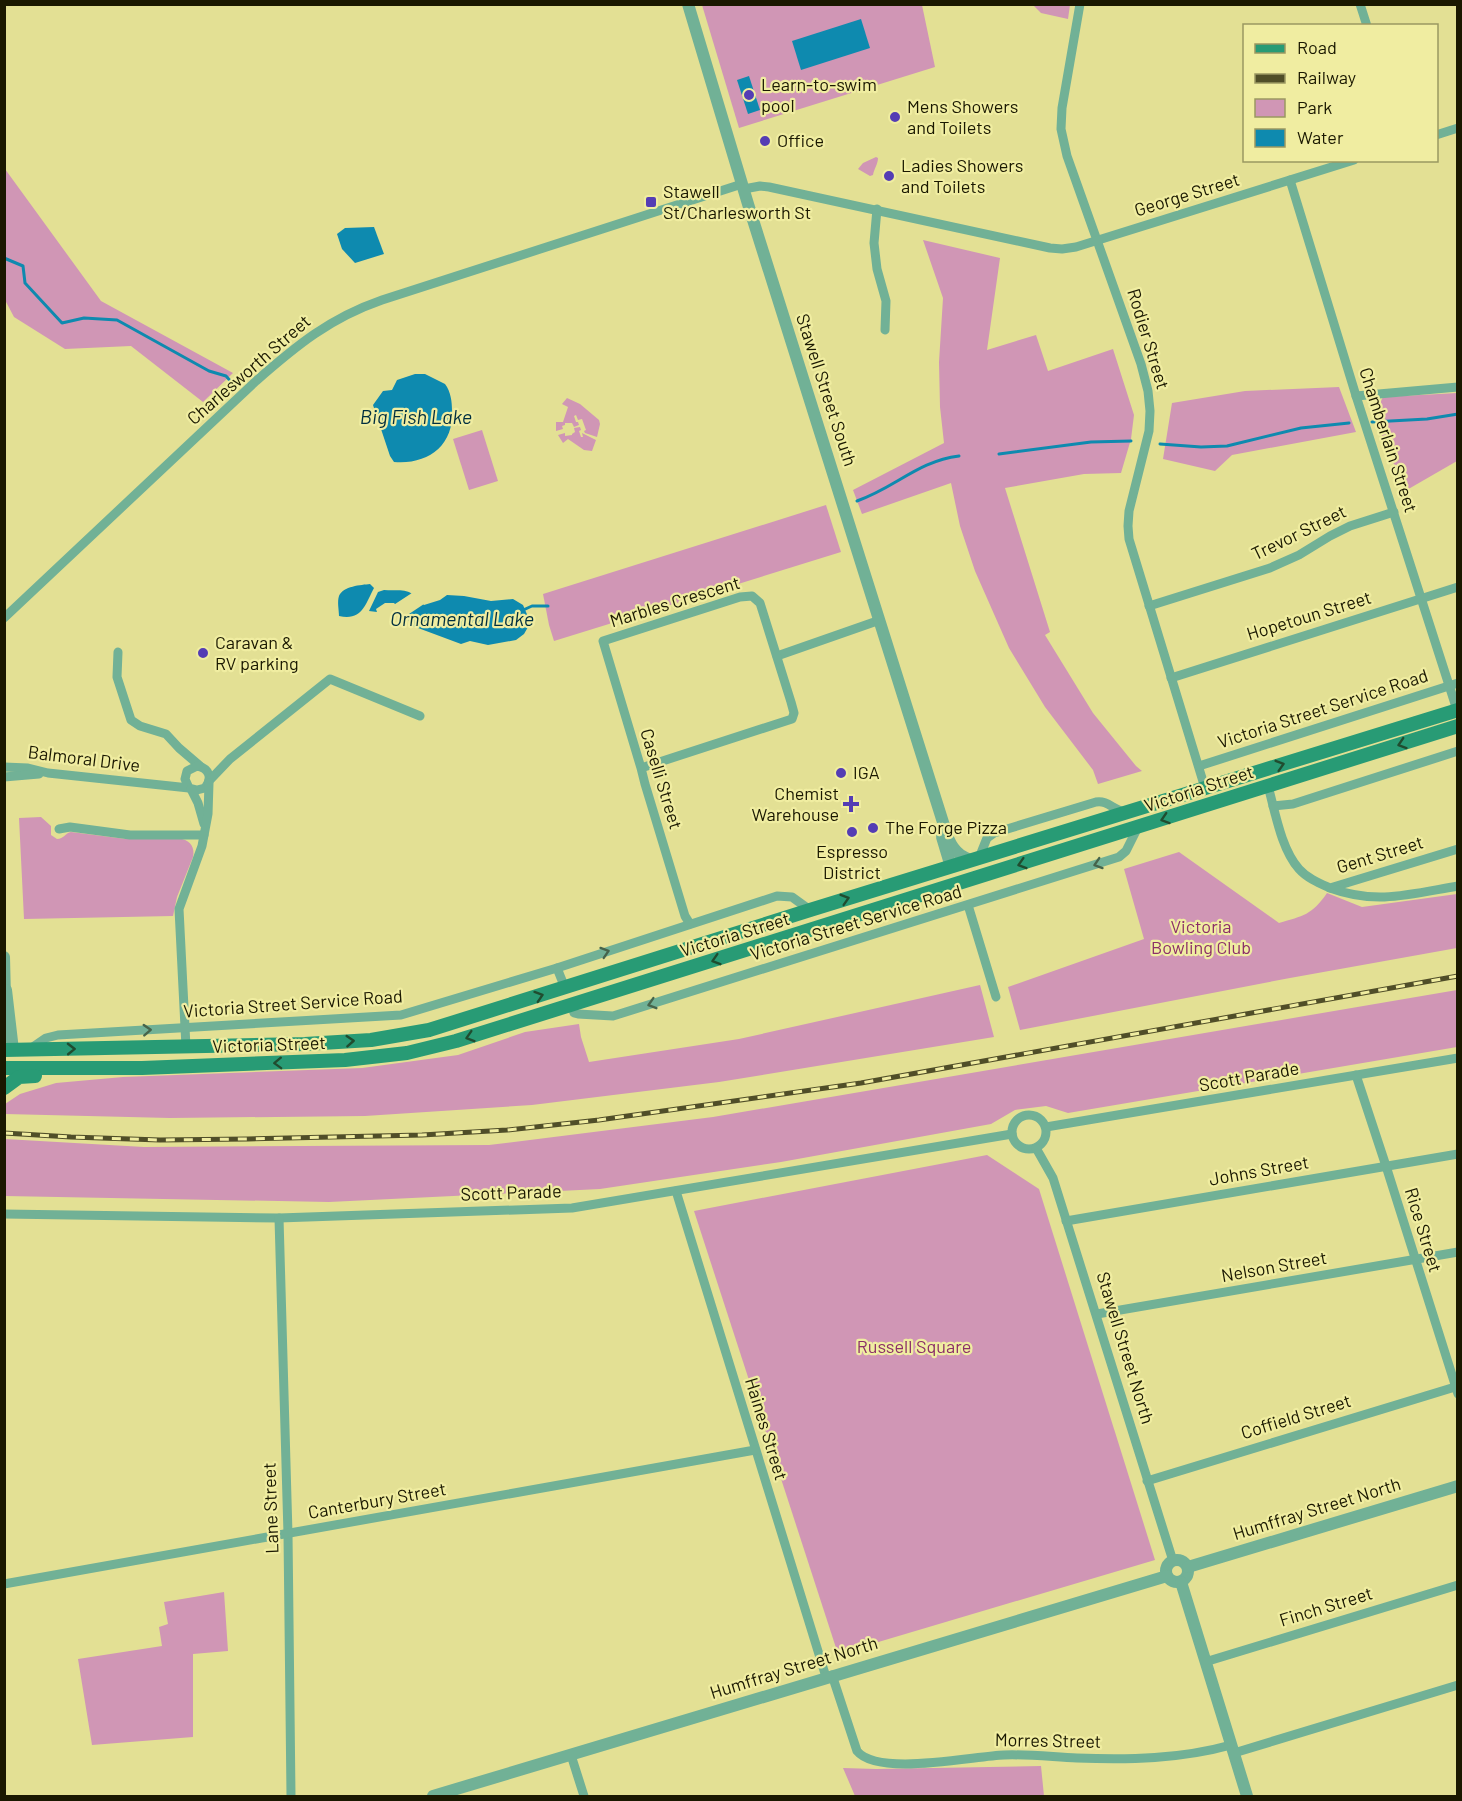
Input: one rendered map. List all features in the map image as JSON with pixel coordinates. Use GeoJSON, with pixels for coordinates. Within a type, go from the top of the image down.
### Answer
{"type":"FeatureCollection","features":[{"type":"Feature","properties":{"kind":"main road","name":"Victoria Street"},"geometry":{"type":"LineString","coordinates":[[9,1050],[315,1043],[389,1037],[429,1030],[1457,710]]}},
{"type":"Feature","properties":{"kind":"main road","name":"Victoria Street"},"geometry":{"type":"LineString","coordinates":[[8,1068],[142,1068],[345,1060],[381,1057],[456,1041],[1458,726]]}},
{"type":"Feature","properties":{"kind":"main road"},"geometry":{"type":"LineString","coordinates":[[1205,788],[1210,804]]}},
{"type":"Feature","properties":{"kind":"main road"},"geometry":{"type":"LineString","coordinates":[[951,867],[972,879]]}},
{"type":"Feature","properties":{"kind":"main road"},"geometry":{"type":"LineString","coordinates":[[565,988],[572,1006]]}},
{"type":"Feature","properties":{"kind":"main road"},"geometry":{"type":"LineString","coordinates":[[4,1086],[9,1050]]}},
{"type":"Feature","properties":{"kind":"main road"},"geometry":{"type":"LineString","coordinates":[[4,1086],[25,1076],[85,1074],[142,1068]]}},
{"type":"Feature","properties":{"kind":"street","name":"Stawell Street South"},"geometry":{"type":"LineString","coordinates":[[688,4],[743,187],[950,843],[962,856],[976,859]]}},
{"type":"Feature","properties":{"kind":"street","name":"Rodier Street"},"geometry":{"type":"LineString","coordinates":[[1080,4],[1062,108],[1061,129],[1067,156],[1142,364],[1149,402],[1149,431],[1131,502],[1128,526],[1131,548],[1205,788]]}},
{"type":"Feature","properties":{"kind":"street"},"geometry":{"type":"LineString","coordinates":[[1360,4],[1366,24]]}},
{"type":"Feature","properties":{"kind":"street"},"geometry":{"type":"LineString","coordinates":[[1438,135],[1458,128]]}},
{"type":"Feature","properties":{"kind":"street","name":"George Street"},"geometry":{"type":"LineString","coordinates":[[1098,240],[1348,162]]}},
{"type":"Feature","properties":{"kind":"street","name":"Chamberlain Street"},"geometry":{"type":"LineString","coordinates":[[1290,180],[1356,396],[1422,598],[1454,684],[1457,710]]}},
{"type":"Feature","properties":{"kind":"street","name":"Charlesworth Street"},"geometry":{"type":"LineString","coordinates":[[4,618],[294,348],[335,320],[382,300],[743,187],[769,187],[1050,248],[1071,249],[1098,240]]}},
{"type":"Feature","properties":{"kind":"street"},"geometry":{"type":"LineString","coordinates":[[877,209],[874,243],[877,269],[886,301],[885,330]]}},
{"type":"Feature","properties":{"kind":"street"},"geometry":{"type":"LineString","coordinates":[[1356,396],[1458,387]]}},
{"type":"Feature","properties":{"kind":"street","name":"Trevor Street"},"geometry":{"type":"LineString","coordinates":[[1149,606],[1270,568],[1291,559],[1350,525],[1394,512]]}},
{"type":"Feature","properties":{"kind":"street","name":"Hopetoun Street"},"geometry":{"type":"LineString","coordinates":[[1171,678],[1458,587]]}},
{"type":"Feature","properties":{"kind":"street","name":"Marbles Crescent"},"geometry":{"type":"LineString","coordinates":[[603,641],[740,597],[752,596],[760,603],[794,713],[792,719],[640,768]]}},
{"type":"Feature","properties":{"kind":"street"},"geometry":{"type":"LineString","coordinates":[[777,656],[880,620]]}},
{"type":"Feature","properties":{"kind":"street","name":"Caselli Street"},"geometry":{"type":"LineString","coordinates":[[603,641],[685,916],[690,924]]}},
{"type":"Feature","properties":{"kind":"street"},"geometry":{"type":"LineString","coordinates":[[118,652],[117,680],[131,720],[140,726],[163,733],[208,772],[208,814],[198,859],[179,909],[186,1047]]}},
{"type":"Feature","properties":{"kind":"street"},"geometry":{"type":"LineString","coordinates":[[190,788],[201,790],[230,759],[330,680],[420,716]]}},
{"type":"Feature","properties":{"kind":"street","name":"Victoria Street Service Road"},"geometry":{"type":"LineString","coordinates":[[1199,766],[1454,684]]}},
{"type":"Feature","properties":{"kind":"street"},"geometry":{"type":"LineString","coordinates":[[179,748],[186,774],[185,781],[200,808],[204,832]]}},
{"type":"Feature","properties":{"kind":"street"},"geometry":{"type":"LineString","coordinates":[[1273,806],[1293,804],[1458,751]]}},
{"type":"Feature","properties":{"kind":"street"},"geometry":{"type":"LineString","coordinates":[[186,774],[193,767],[230,759]]}},
{"type":"Feature","properties":{"kind":"street","name":"Balmoral Drive"},"geometry":{"type":"LineString","coordinates":[[4,767],[190,788]]}},
{"type":"Feature","properties":{"kind":"street"},"geometry":{"type":"LineString","coordinates":[[4,777],[48,773]]}},
{"type":"Feature","properties":{"kind":"street","name":"Balmoral Drive"},"geometry":{"type":"LineString","coordinates":[[159,785],[174,781],[186,774]]}},
{"type":"Feature","properties":{"kind":"street","name":"Stawell Street South"},"geometry":{"type":"LineString","coordinates":[[932,786],[937,821],[951,867]]}},
{"type":"Feature","properties":{"kind":"street","name":"Gent Street"},"geometry":{"type":"LineString","coordinates":[[1268,786],[1285,845],[1294,863],[1309,877],[1330,888],[1458,849]]}},
{"type":"Feature","properties":{"kind":"street"},"geometry":{"type":"LineString","coordinates":[[976,859],[991,834],[1100,801],[1107,802],[1117,810],[1127,812]]}},
{"type":"Feature","properties":{"kind":"street"},"geometry":{"type":"LineString","coordinates":[[59,829],[70,827],[130,835],[204,832]]}},
{"type":"Feature","properties":{"kind":"street","name":"Victoria Street Service Road"},"geometry":{"type":"LineString","coordinates":[[572,1006],[574,1013],[578,1014],[613,1016],[968,905],[1119,857],[1126,851],[1138,827]]}},
{"type":"Feature","properties":{"kind":"street"},"geometry":{"type":"LineString","coordinates":[[1330,888],[1356,896],[1381,898],[1458,886]]}},
{"type":"Feature","properties":{"kind":"street","name":"Victoria Street Service Road"},"geometry":{"type":"LineString","coordinates":[[30,1049],[53,1035],[394,1016],[557,968],[782,895],[792,897],[810,910]]}},
{"type":"Feature","properties":{"kind":"street"},"geometry":{"type":"LineString","coordinates":[[968,905],[996,997]]}},
{"type":"Feature","properties":{"kind":"street"},"geometry":{"type":"LineString","coordinates":[[4,957],[9,1050]]}},
{"type":"Feature","properties":{"kind":"street"},"geometry":{"type":"LineString","coordinates":[[557,968],[565,988]]}},
{"type":"Feature","properties":{"kind":"street","name":"Scott Parade"},"geometry":{"type":"LineString","coordinates":[[1046,1127],[1458,1058]]}},
{"type":"Feature","properties":{"kind":"street","name":"Rice Street"},"geometry":{"type":"LineString","coordinates":[[1356,1076],[1456,1389]]}},
{"type":"Feature","properties":{"kind":"street"},"geometry":{"type":"LineString","coordinates":[[1031,1115],[1041,1119],[1047,1132],[1044,1142],[1036,1148],[1021,1147],[1015,1142],[1012,1134],[1014,1124],[1022,1116],[1031,1115]]}},
{"type":"Feature","properties":{"kind":"street","name":"Scott Parade"},"geometry":{"type":"LineString","coordinates":[[4,1214],[279,1218],[572,1208],[1012,1134]]}},
{"type":"Feature","properties":{"kind":"street","name":"Stawell Street North"},"geometry":{"type":"LineString","coordinates":[[1036,1148],[1053,1178],[1173,1561]]}},
{"type":"Feature","properties":{"kind":"street","name":"Johns Street"},"geometry":{"type":"LineString","coordinates":[[1066,1221],[1458,1154]]}},
{"type":"Feature","properties":{"kind":"street","name":"Haines Street"},"geometry":{"type":"LineString","coordinates":[[676,1191],[755,1450],[829,1676],[856,1749],[864,1756]]}},
{"type":"Feature","properties":{"kind":"street","name":"Lane Street"},"geometry":{"type":"LineString","coordinates":[[279,1218],[288,1534],[291,1797]]}},
{"type":"Feature","properties":{"kind":"street","name":"Nelson Street"},"geometry":{"type":"LineString","coordinates":[[1097,1314],[1458,1252]]}},
{"type":"Feature","properties":{"kind":"street","name":"Coffield Street"},"geometry":{"type":"LineString","coordinates":[[1147,1481],[1456,1389]]}},
{"type":"Feature","properties":{"kind":"street","name":"Canterbury Street"},"geometry":{"type":"LineString","coordinates":[[4,1584],[755,1450]]}},
{"type":"Feature","properties":{"kind":"street","name":"Humffray Street North"},"geometry":{"type":"LineString","coordinates":[[1188,1567],[1458,1486]]}},
{"type":"Feature","properties":{"kind":"street"},"geometry":{"type":"LineString","coordinates":[[1173,1561],[1182,1561],[1188,1567],[1187,1576],[1180,1582],[1173,1581],[1167,1576],[1166,1568],[1173,1561]]}},
{"type":"Feature","properties":{"kind":"street","name":"Humffray Street North"},"geometry":{"type":"LineString","coordinates":[[433,1797],[1167,1576]]}},
{"type":"Feature","properties":{"kind":"street"},"geometry":{"type":"LineString","coordinates":[[1180,1582],[1247,1797]]}},
{"type":"Feature","properties":{"kind":"street","name":"Finch Street"},"geometry":{"type":"LineString","coordinates":[[1205,1662],[1458,1585]]}},
{"type":"Feature","properties":{"kind":"street","name":"Morres Street"},"geometry":{"type":"LineString","coordinates":[[864,1756],[882,1761],[914,1764],[1005,1755],[1088,1758],[1165,1757],[1193,1754],[1232,1749],[1458,1685]]}},
{"type":"Feature","properties":{"kind":"street"},"geometry":{"type":"LineString","coordinates":[[571,1755],[584,1797]]}},
{"type":"Feature","properties":{"kind":"green space"},"geometry":{"type":"Polygon","coordinates":[[[702,5],[922,5],[935,67],[739,128],[702,5]]]}},
{"type":"Feature","properties":{"kind":"green space"},"geometry":{"type":"Polygon","coordinates":[[[1033,5],[1070,5],[1068,19],[1041,13],[1033,5]]]}},
{"type":"Feature","properties":{"kind":"green space"},"geometry":{"type":"Polygon","coordinates":[[[876,157],[878,160],[873,175],[870,176],[858,169],[863,163],[876,157]]]}},
{"type":"Feature","properties":{"kind":"green space"},"geometry":{"type":"Polygon","coordinates":[[[5,169],[101,301],[233,373],[203,402],[131,346],[65,349],[14,317],[5,300],[5,169]]]}},
{"type":"Feature","properties":{"kind":"green space"},"geometry":{"type":"Polygon","coordinates":[[[923,240],[1000,258],[987,350],[1036,335],[1048,371],[1113,349],[1134,415],[1131,439],[1121,473],[1084,474],[1005,488],[1050,632],[1045,635],[1093,713],[1142,771],[1098,784],[1093,770],[1045,707],[1009,648],[975,571],[960,526],[951,483],[862,514],[853,490],[944,443],[939,362],[943,298],[923,240]]]}},
{"type":"Feature","properties":{"kind":"green space"},"geometry":{"type":"Polygon","coordinates":[[[1339,387],[1356,432],[1232,455],[1215,471],[1163,459],[1172,403],[1245,391],[1339,387]]]}},
{"type":"Feature","properties":{"kind":"green space"},"geometry":{"type":"Polygon","coordinates":[[[1457,393],[1457,461],[1405,491],[1374,416],[1383,397],[1457,393]]]}},
{"type":"Feature","properties":{"kind":"green space"},"geometry":{"type":"Polygon","coordinates":[[[567,398],[580,404],[599,420],[597,437],[585,433],[582,419],[578,420],[576,415],[574,416],[579,425],[574,427],[572,423],[565,423],[562,426],[563,429],[556,431],[556,422],[563,422],[568,407],[562,404],[567,398]]]}},
{"type":"Feature","properties":{"kind":"green space"},"geometry":{"type":"Polygon","coordinates":[[[580,427],[581,437],[583,437],[582,433],[596,440],[592,451],[584,450],[568,439],[563,443],[558,435],[565,433],[565,436],[572,435],[575,432],[574,428],[580,427]]]}},
{"type":"Feature","properties":{"kind":"green space"},"geometry":{"type":"Polygon","coordinates":[[[482,430],[498,481],[469,490],[453,439],[482,430]]]}},
{"type":"Feature","properties":{"kind":"green space"},"geometry":{"type":"Polygon","coordinates":[[[826,505],[841,552],[554,641],[543,594],[826,505]]]}},
{"type":"Feature","properties":{"kind":"green space"},"geometry":{"type":"Polygon","coordinates":[[[41,817],[51,826],[51,835],[57,839],[71,832],[126,839],[182,839],[188,841],[193,848],[193,857],[177,897],[173,916],[24,919],[19,818],[41,817]]]}},
{"type":"Feature","properties":{"kind":"green space","name":"Victoria Bowling Club"},"geometry":{"type":"Polygon","coordinates":[[[1179,852],[1279,923],[1306,914],[1317,906],[1327,893],[1362,907],[1457,894],[1457,948],[1020,1030],[1008,987],[1144,939],[1124,869],[1179,852]]]}},
{"type":"Feature","properties":{"kind":"green space"},"geometry":{"type":"Polygon","coordinates":[[[980,985],[994,1037],[719,1082],[532,1105],[365,1116],[170,1118],[5,1114],[5,1104],[20,1094],[56,1083],[123,1077],[362,1068],[458,1055],[525,1032],[579,1024],[589,1062],[739,1039],[980,985]]]}},
{"type":"Feature","properties":{"kind":"green space"},"geometry":{"type":"Polygon","coordinates":[[[1457,990],[1457,1047],[1068,1113],[1046,1106],[1015,1110],[991,1124],[781,1162],[600,1189],[329,1202],[5,1196],[5,1139],[144,1147],[489,1145],[713,1117],[1457,990]]]}},
{"type":"Feature","properties":{"kind":"green space","name":"Russell Square"},"geometry":{"type":"Polygon","coordinates":[[[987,1155],[1039,1189],[1155,1560],[838,1654],[694,1211],[987,1155]]]}},
{"type":"Feature","properties":{"kind":"green space"},"geometry":{"type":"Polygon","coordinates":[[[224,1592],[228,1651],[193,1654],[193,1737],[92,1745],[78,1659],[162,1646],[159,1627],[168,1624],[164,1602],[224,1592]]]}},
{"type":"Feature","properties":{"kind":"green space"},"geometry":{"type":"Polygon","coordinates":[[[1041,1766],[1044,1796],[855,1796],[843,1768],[876,1769],[1041,1766]]]}},
{"type":"Feature","properties":{"kind":"water"},"geometry":{"type":"Polygon","coordinates":[[[861,19],[870,48],[801,70],[792,41],[861,19]]]}},
{"type":"Feature","properties":{"kind":"water","name":"Learn-to-swim pool"},"geometry":{"type":"Polygon","coordinates":[[[749,76],[760,110],[748,114],[737,80],[749,76]]]}},
{"type":"Feature","properties":{"kind":"water"},"geometry":{"type":"Polygon","coordinates":[[[374,227],[384,254],[355,263],[342,249],[337,234],[345,228],[374,227]]]}},
{"type":"Feature","properties":{"kind":"water","name":"Big Fish Lake"},"geometry":{"type":"Polygon","coordinates":[[[415,374],[425,374],[445,384],[451,401],[451,423],[448,434],[436,451],[417,460],[394,462],[373,405],[383,391],[392,390],[397,380],[415,374]]]}},
{"type":"Feature","properties":{"kind":"water"},"geometry":{"type":"Polygon","coordinates":[[[370,584],[374,588],[362,610],[353,616],[339,616],[338,601],[341,593],[353,587],[370,584]]]}},
{"type":"Feature","properties":{"kind":"water","name":"Ornamental Lake"},"geometry":{"type":"Polygon","coordinates":[[[406,591],[424,605],[447,595],[491,601],[513,599],[523,605],[529,619],[528,627],[524,634],[516,640],[488,645],[470,641],[461,644],[410,625],[408,618],[394,603],[385,603],[376,609],[377,612],[369,611],[378,592],[406,591]]]}},
{"type":"Feature","properties":{"kind":"pier"},"geometry":{"type":"Polygon","coordinates":[[[415,591],[427,602],[403,618],[392,606],[415,591]]]}},
{"type":"Feature","properties":{"kind":"waterway"},"geometry":{"type":"LineString","coordinates":[[4,258],[23,266],[25,283],[62,323],[84,318],[117,320],[209,371],[226,376],[237,385]]}},
{"type":"Feature","properties":{"kind":"waterway"},"geometry":{"type":"LineString","coordinates":[[1372,422],[1427,419],[1458,414]]}},
{"type":"Feature","properties":{"kind":"waterway"},"geometry":{"type":"LineString","coordinates":[[1160,444],[1227,446],[1301,428],[1349,423]]}},
{"type":"Feature","properties":{"kind":"waterway"},"geometry":{"type":"LineString","coordinates":[[999,454],[1091,442],[1131,441]]}},
{"type":"Feature","properties":{"kind":"waterway"},"geometry":{"type":"LineString","coordinates":[[857,501],[871,496],[931,463],[959,456]]}},
{"type":"Feature","properties":{"kind":"waterway"},"geometry":{"type":"LineString","coordinates":[[521,611],[532,606],[548,606]]}},
{"type":"Feature","properties":{"kind":"railway"},"geometry":{"type":"LineString","coordinates":[[4,1133],[160,1140],[422,1135],[507,1130],[599,1120],[861,1083],[1458,976]]}},
{"type":"Feature","properties":{"kind":"place","name":"Learn-to-swim pool"},"geometry":{"type":"Point","coordinates":[749,95]}},
{"type":"Feature","properties":{"kind":"place","name":"Mens Showers and Toilets"},"geometry":{"type":"Point","coordinates":[895,117]}},
{"type":"Feature","properties":{"kind":"place","name":"Office"},"geometry":{"type":"Point","coordinates":[765,141]}},
{"type":"Feature","properties":{"kind":"place","name":"Ladies Showers and Toilets"},"geometry":{"type":"Point","coordinates":[889,176]}},
{"type":"Feature","properties":{"kind":"place","name":"Stawell St/Charlesworth St"},"geometry":{"type":"Point","coordinates":[651,202]}},
{"type":"Feature","properties":{"kind":"place","name":"Caravan & RV parking"},"geometry":{"type":"Point","coordinates":[203,653]}},
{"type":"Feature","properties":{"kind":"place","name":"IGA"},"geometry":{"type":"Point","coordinates":[841,773]}},
{"type":"Feature","properties":{"kind":"place","name":"Chemist Warehouse"},"geometry":{"type":"Point","coordinates":[851,804]}},
{"type":"Feature","properties":{"kind":"place","name":"The Forge Pizza"},"geometry":{"type":"Point","coordinates":[873,828]}},
{"type":"Feature","properties":{"kind":"place","name":"Espresso District"},"geometry":{"type":"Point","coordinates":[852,832]}}]}
